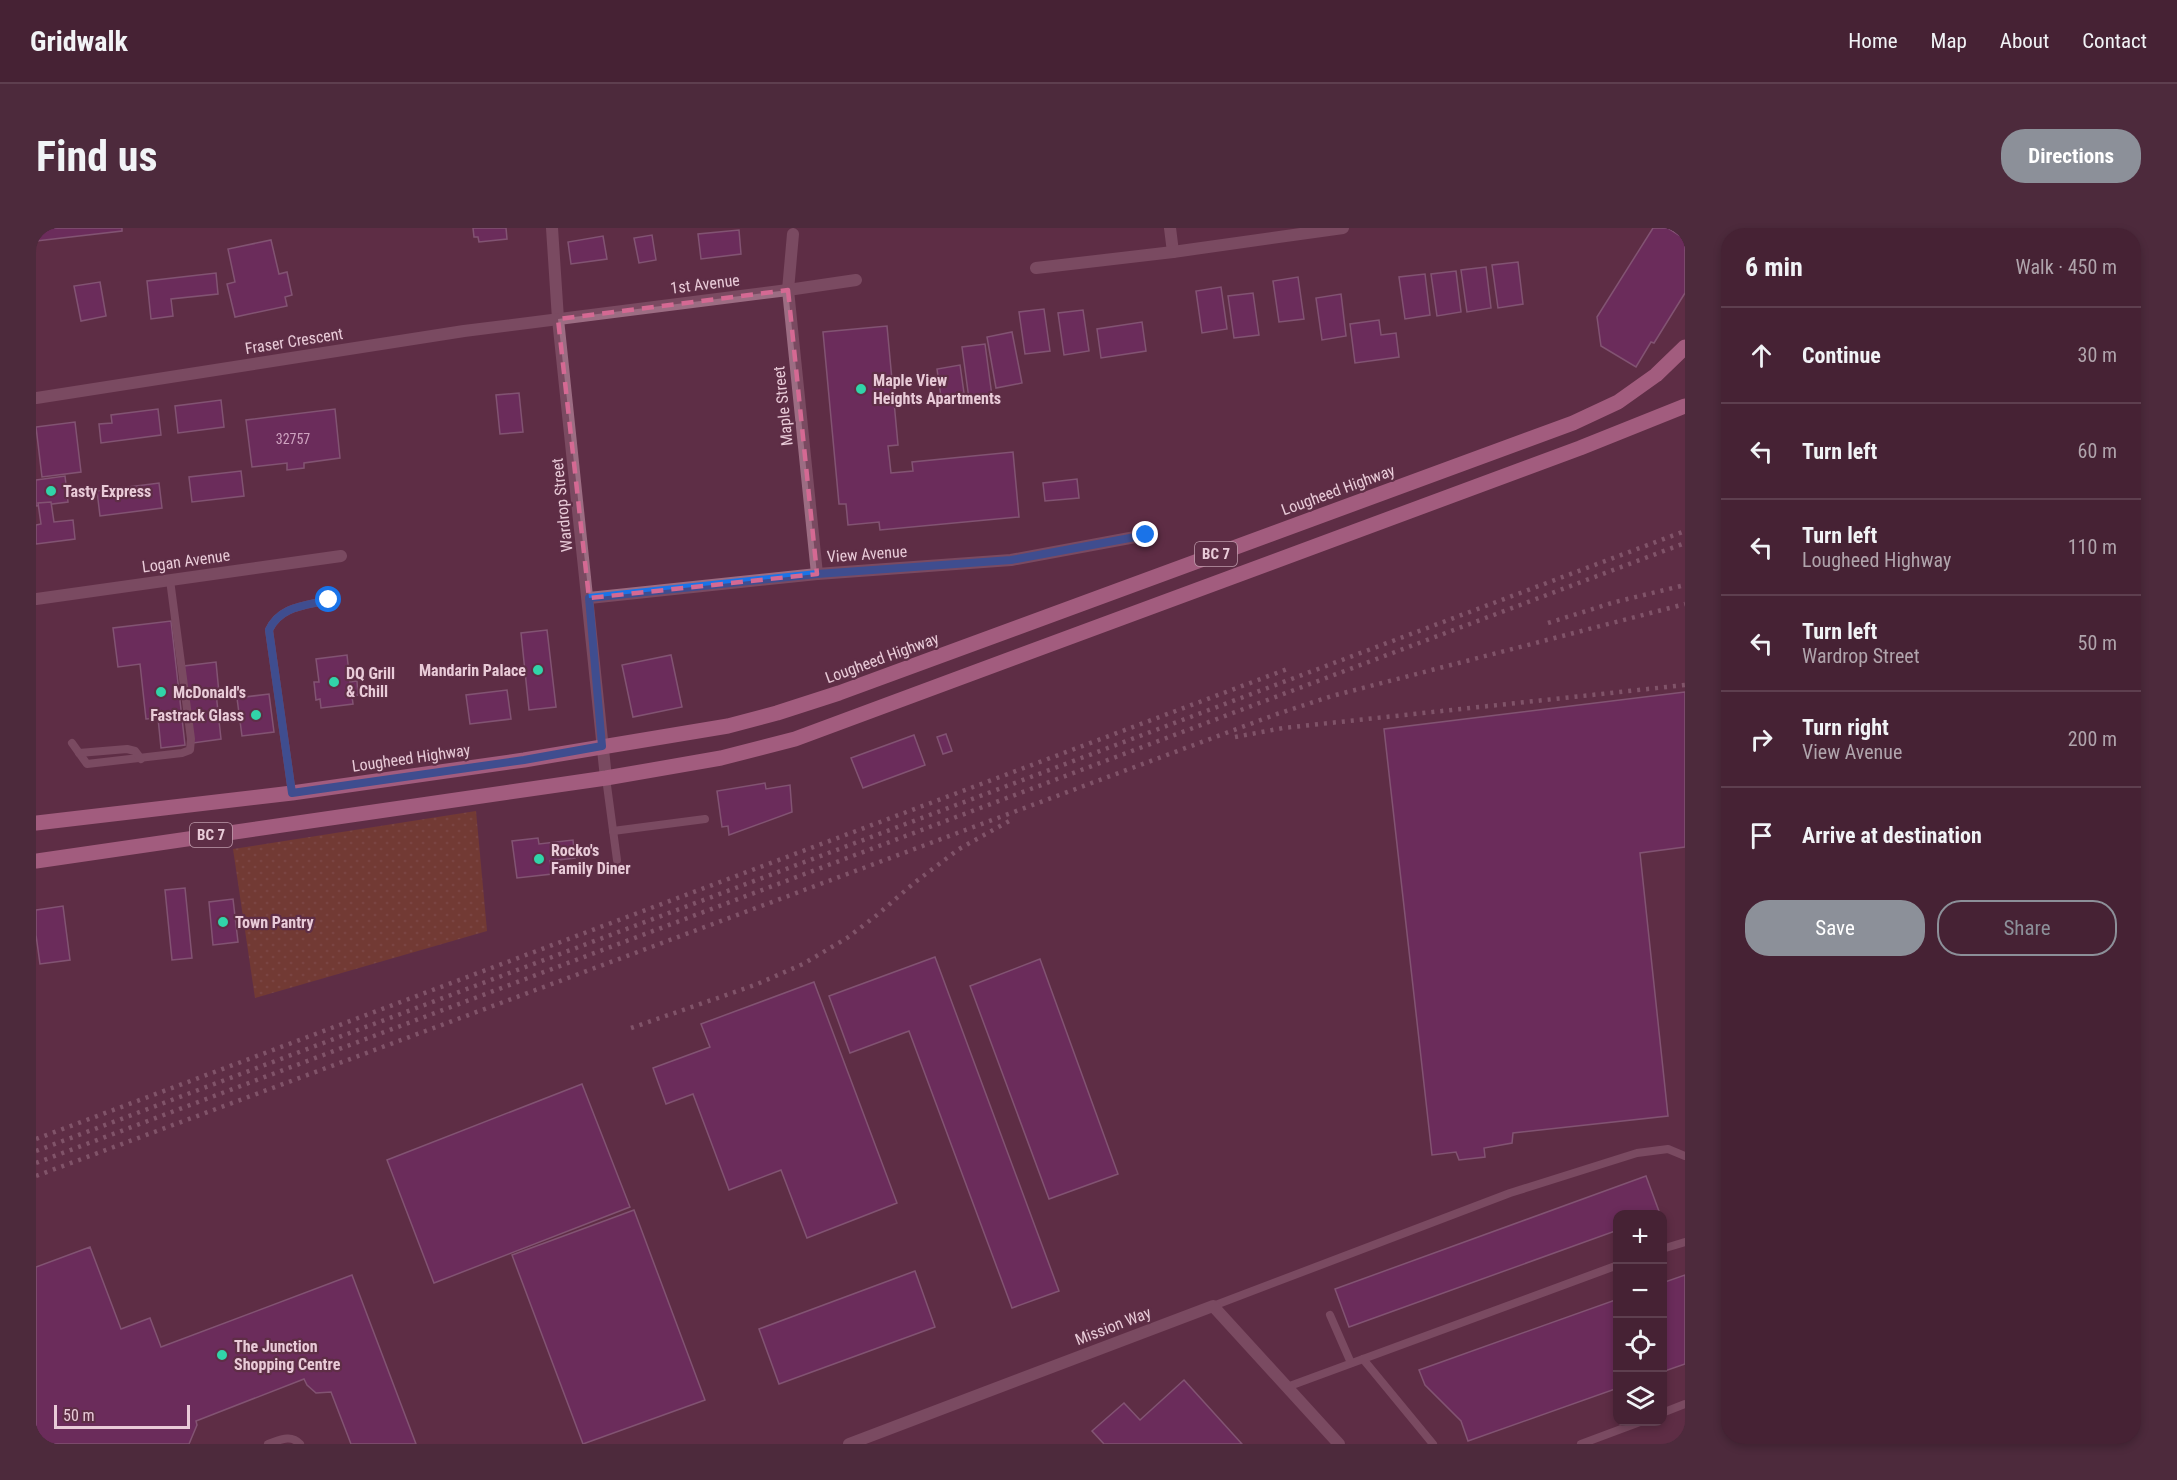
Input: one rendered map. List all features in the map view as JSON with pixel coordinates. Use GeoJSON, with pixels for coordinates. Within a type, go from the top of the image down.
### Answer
{"type":"FeatureCollection","features":[{"type":"Feature","properties":{"kind":"main road","name":"Lougheed Highway"},"geometry":{"type":"LineString","coordinates":[[36,823],[292,793],[524,760],[728,726],[777,713],[839,693],[1573,423],[1618,402],[1656,375],[1685,347]]}},
{"type":"Feature","properties":{"kind":"main road","name":"BC 7"},"geometry":{"type":"LineString","coordinates":[[36,861],[606,778],[721,758],[795,739],[1580,448],[1685,406]]}},
{"type":"Feature","properties":{"kind":"street","name":"Wardrop Street"},"geometry":{"type":"LineString","coordinates":[[552,228],[558,319],[589,598],[606,778]]}},
{"type":"Feature","properties":{"kind":"street"},"geometry":{"type":"LineString","coordinates":[[1170,228],[1173,252]]}},
{"type":"Feature","properties":{"kind":"street"},"geometry":{"type":"LineString","coordinates":[[1036,268],[1173,252],[1343,228]]}},
{"type":"Feature","properties":{"kind":"street","name":"Maple Street"},"geometry":{"type":"LineString","coordinates":[[793,234],[788,290],[817,574]]}},
{"type":"Feature","properties":{"kind":"street","name":"1st Avenue"},"geometry":{"type":"LineString","coordinates":[[558,319],[788,290],[856,279]]}},
{"type":"Feature","properties":{"kind":"street","name":"Fraser Crescent"},"geometry":{"type":"LineString","coordinates":[[36,398],[464,331],[558,319]]}},
{"type":"Feature","properties":{"kind":"street","name":"View Avenue"},"geometry":{"type":"LineString","coordinates":[[589,598],[817,574],[1011,560],[1146,535]]}},
{"type":"Feature","properties":{"kind":"street","name":"Logan Avenue"},"geometry":{"type":"LineString","coordinates":[[36,599],[341,556]]}},
{"type":"Feature","properties":{"kind":"street"},"geometry":{"type":"LineString","coordinates":[[1213,1306],[1339,1444]]}},
{"type":"Feature","properties":{"kind":"street","name":"Mission Way"},"geometry":{"type":"LineString","coordinates":[[849,1444],[1213,1306]]}},
{"type":"Feature","properties":{"kind":"lane"},"geometry":{"type":"LineString","coordinates":[[72,743],[87,764],[141,759],[190,750],[191,739],[170,580]]}},
{"type":"Feature","properties":{"kind":"lane"},"geometry":{"type":"LineString","coordinates":[[292,793],[269,630],[274,620],[282,612],[329,600]]}},
{"type":"Feature","properties":{"kind":"lane"},"geometry":{"type":"LineString","coordinates":[[606,778],[617,860]]}},
{"type":"Feature","properties":{"kind":"lane"},"geometry":{"type":"LineString","coordinates":[[613,831],[705,819]]}},
{"type":"Feature","properties":{"kind":"lane"},"geometry":{"type":"LineString","coordinates":[[1213,1306],[1510,1193],[1637,1153],[1668,1149],[1685,1156]]}},
{"type":"Feature","properties":{"kind":"lane"},"geometry":{"type":"LineString","coordinates":[[1667,1247],[1685,1242]]}},
{"type":"Feature","properties":{"kind":"lane"},"geometry":{"type":"LineString","coordinates":[[1287,1387],[1613,1266]]}},
{"type":"Feature","properties":{"kind":"lane"},"geometry":{"type":"LineString","coordinates":[[1330,1315],[1351,1363]]}},
{"type":"Feature","properties":{"kind":"lane"},"geometry":{"type":"LineString","coordinates":[[1363,1359],[1433,1444]]}},
{"type":"Feature","properties":{"kind":"lane"},"geometry":{"type":"LineString","coordinates":[[1667,1411],[1685,1404]]}},
{"type":"Feature","properties":{"kind":"lane"},"geometry":{"type":"LineString","coordinates":[[1581,1444],[1629,1426]]}},
{"type":"Feature","properties":{"kind":"lane"},"geometry":{"type":"LineString","coordinates":[[268,1444],[286,1437],[296,1439],[300,1444]]}},
{"type":"Feature","properties":{"kind":"highlighted area"},"geometry":{"type":"Polygon","coordinates":[[[788,290],[817,574],[589,598],[558,319],[788,290]]]}},
{"type":"Feature","properties":{"kind":"shaded area"},"geometry":{"type":"Polygon","coordinates":[[[476,811],[487,931],[255,998],[233,849],[476,811]]]}},
{"type":"Feature","properties":{"kind":"building"},"geometry":{"type":"Polygon","coordinates":[[[36,228],[122,228],[122,231],[36,241],[36,228]]]}},
{"type":"Feature","properties":{"kind":"building"},"geometry":{"type":"Polygon","coordinates":[[[473,228],[506,228],[507,239],[479,242],[478,237],[474,237],[473,228]]]}},
{"type":"Feature","properties":{"kind":"building"},"geometry":{"type":"Polygon","coordinates":[[[1653,228],[1668,228],[1685,239],[1685,293],[1636,367],[1601,346],[1597,317],[1653,228]]]}},
{"type":"Feature","properties":{"kind":"building"},"geometry":{"type":"Polygon","coordinates":[[[739,230],[741,254],[701,259],[698,234],[739,230]]]}},
{"type":"Feature","properties":{"kind":"building"},"geometry":{"type":"Polygon","coordinates":[[[652,235],[656,260],[639,263],[634,238],[652,235]]]}},
{"type":"Feature","properties":{"kind":"building"},"geometry":{"type":"Polygon","coordinates":[[[603,236],[607,259],[571,264],[568,242],[603,236]]]}},
{"type":"Feature","properties":{"kind":"building"},"geometry":{"type":"Polygon","coordinates":[[[271,240],[279,274],[287,272],[292,295],[285,297],[287,306],[235,317],[227,284],[235,282],[228,249],[271,240]]]}},
{"type":"Feature","properties":{"kind":"building"},"geometry":{"type":"Polygon","coordinates":[[[1518,262],[1523,304],[1498,308],[1492,265],[1518,262]]]}},
{"type":"Feature","properties":{"kind":"building"},"geometry":{"type":"Polygon","coordinates":[[[1486,267],[1491,308],[1467,312],[1461,270],[1486,267]]]}},
{"type":"Feature","properties":{"kind":"building"},"geometry":{"type":"Polygon","coordinates":[[[1456,271],[1461,312],[1437,316],[1431,274],[1456,271]]]}},
{"type":"Feature","properties":{"kind":"building"},"geometry":{"type":"Polygon","coordinates":[[[216,273],[218,294],[171,299],[173,316],[151,319],[147,281],[216,273]]]}},
{"type":"Feature","properties":{"kind":"building"},"geometry":{"type":"Polygon","coordinates":[[[1425,274],[1430,315],[1405,319],[1399,277],[1425,274]]]}},
{"type":"Feature","properties":{"kind":"building"},"geometry":{"type":"Polygon","coordinates":[[[1298,277],[1304,319],[1279,322],[1273,281],[1298,277]]]}},
{"type":"Feature","properties":{"kind":"building"},"geometry":{"type":"Polygon","coordinates":[[[100,282],[106,316],[81,321],[74,286],[100,282]]]}},
{"type":"Feature","properties":{"kind":"building"},"geometry":{"type":"Polygon","coordinates":[[[1221,287],[1227,329],[1202,333],[1196,291],[1221,287]]]}},
{"type":"Feature","properties":{"kind":"building"},"geometry":{"type":"Polygon","coordinates":[[[1253,293],[1259,335],[1234,338],[1228,296],[1253,293]]]}},
{"type":"Feature","properties":{"kind":"building"},"geometry":{"type":"Polygon","coordinates":[[[1341,294],[1346,336],[1322,340],[1316,298],[1341,294]]]}},
{"type":"Feature","properties":{"kind":"building"},"geometry":{"type":"Polygon","coordinates":[[[1044,309],[1050,351],[1025,354],[1019,312],[1044,309]]]}},
{"type":"Feature","properties":{"kind":"building"},"geometry":{"type":"Polygon","coordinates":[[[1083,310],[1089,351],[1064,355],[1058,313],[1083,310]]]}},
{"type":"Feature","properties":{"kind":"building"},"geometry":{"type":"Polygon","coordinates":[[[1379,320],[1381,335],[1396,333],[1399,357],[1355,363],[1350,324],[1379,320]]]}},
{"type":"Feature","properties":{"kind":"building"},"geometry":{"type":"Polygon","coordinates":[[[1142,322],[1146,351],[1101,358],[1097,329],[1142,322]]]}},
{"type":"Feature","properties":{"kind":"building","name":"Maple View Heights Apartments"},"geometry":{"type":"Polygon","coordinates":[[[887,326],[898,445],[888,446],[891,473],[913,471],[912,462],[1013,452],[1019,517],[880,530],[879,522],[848,525],[846,504],[839,504],[823,332],[887,326]]]}},
{"type":"Feature","properties":{"kind":"building"},"geometry":{"type":"Polygon","coordinates":[[[1012,332],[1022,383],[996,388],[987,337],[1012,332]]]}},
{"type":"Feature","properties":{"kind":"building"},"geometry":{"type":"Polygon","coordinates":[[[985,344],[992,396],[969,399],[962,347],[985,344]]]}},
{"type":"Feature","properties":{"kind":"building"},"geometry":{"type":"Polygon","coordinates":[[[960,365],[964,393],[941,397],[937,369],[960,365]]]}},
{"type":"Feature","properties":{"kind":"building"},"geometry":{"type":"Polygon","coordinates":[[[519,393],[523,432],[500,434],[496,395],[519,393]]]}},
{"type":"Feature","properties":{"kind":"building"},"geometry":{"type":"Polygon","coordinates":[[[221,400],[224,427],[178,433],[175,406],[221,400]]]}},
{"type":"Feature","properties":{"kind":"building"},"geometry":{"type":"Polygon","coordinates":[[[158,409],[161,435],[101,443],[99,424],[112,423],[111,415],[158,409]]]}},
{"type":"Feature","properties":{"kind":"building"},"geometry":{"type":"Polygon","coordinates":[[[335,409],[340,458],[304,463],[304,468],[287,470],[287,463],[252,467],[246,420],[335,409]]]}},
{"type":"Feature","properties":{"kind":"building"},"geometry":{"type":"Polygon","coordinates":[[[75,422],[81,472],[42,477],[36,427],[75,422]]]}},
{"type":"Feature","properties":{"kind":"building"},"geometry":{"type":"Polygon","coordinates":[[[241,471],[244,496],[192,502],[189,477],[241,471]]]}},
{"type":"Feature","properties":{"kind":"building","name":"Tasty Express"},"geometry":{"type":"Polygon","coordinates":[[[65,476],[68,502],[36,506],[36,480],[65,476]]]}},
{"type":"Feature","properties":{"kind":"building"},"geometry":{"type":"Polygon","coordinates":[[[1077,479],[1079,498],[1045,501],[1043,483],[1077,479]]]}},
{"type":"Feature","properties":{"kind":"building"},"geometry":{"type":"Polygon","coordinates":[[[159,483],[162,508],[100,516],[97,491],[159,483]]]}},
{"type":"Feature","properties":{"kind":"building"},"geometry":{"type":"Polygon","coordinates":[[[51,502],[54,522],[73,520],[75,539],[36,544],[36,525],[41,524],[38,503],[51,502]]]}},
{"type":"Feature","properties":{"kind":"building","name":"McDonald's"},"geometry":{"type":"Polygon","coordinates":[[[171,621],[185,745],[161,748],[158,718],[146,719],[140,664],[118,667],[113,628],[171,621]]]}},
{"type":"Feature","properties":{"kind":"building","name":"Mandarin Palace"},"geometry":{"type":"Polygon","coordinates":[[[547,630],[556,707],[529,710],[521,633],[547,630]]]}},
{"type":"Feature","properties":{"kind":"building","name":"DQ Grill & Chill"},"geometry":{"type":"Polygon","coordinates":[[[347,655],[350,682],[357,681],[358,695],[352,696],[353,704],[321,708],[320,699],[316,700],[314,682],[319,682],[316,659],[347,655]]]}},
{"type":"Feature","properties":{"kind":"building"},"geometry":{"type":"Polygon","coordinates":[[[671,655],[682,707],[633,717],[622,665],[671,655]]]}},
{"type":"Feature","properties":{"kind":"building"},"geometry":{"type":"Polygon","coordinates":[[[216,662],[219,693],[216,693],[221,739],[193,743],[184,666],[216,662]]]}},
{"type":"Feature","properties":{"kind":"building"},"geometry":{"type":"Polygon","coordinates":[[[507,690],[511,719],[470,724],[466,695],[507,690]]]}},
{"type":"Feature","properties":{"kind":"building"},"geometry":{"type":"Polygon","coordinates":[[[1685,692],[1685,847],[1640,853],[1668,1116],[1513,1133],[1512,1143],[1484,1148],[1485,1157],[1459,1160],[1456,1152],[1432,1155],[1384,729],[1685,692]]]}},
{"type":"Feature","properties":{"kind":"building","name":"Fastrack Glass"},"geometry":{"type":"Polygon","coordinates":[[[269,694],[274,732],[242,736],[237,698],[269,694]]]}},
{"type":"Feature","properties":{"kind":"building"},"geometry":{"type":"Polygon","coordinates":[[[946,734],[952,751],[943,754],[937,737],[946,734]]]}},
{"type":"Feature","properties":{"kind":"building"},"geometry":{"type":"Polygon","coordinates":[[[914,735],[925,765],[863,788],[851,758],[914,735]]]}},
{"type":"Feature","properties":{"kind":"building"},"geometry":{"type":"Polygon","coordinates":[[[765,783],[766,789],[790,785],[792,812],[729,835],[728,826],[722,827],[717,791],[765,783]]]}},
{"type":"Feature","properties":{"kind":"building","name":"Rocko's Family Diner"},"geometry":{"type":"Polygon","coordinates":[[[538,838],[539,844],[573,840],[575,858],[550,861],[552,874],[517,878],[512,841],[538,838]]]}},
{"type":"Feature","properties":{"kind":"building"},"geometry":{"type":"Polygon","coordinates":[[[185,888],[192,958],[172,960],[165,890],[185,888]]]}},
{"type":"Feature","properties":{"kind":"building","name":"Town Pantry"},"geometry":{"type":"Polygon","coordinates":[[[233,899],[238,942],[213,945],[209,902],[233,899]]]}},
{"type":"Feature","properties":{"kind":"building"},"geometry":{"type":"Polygon","coordinates":[[[63,906],[70,960],[40,964],[36,935],[36,910],[63,906]]]}},
{"type":"Feature","properties":{"kind":"building"},"geometry":{"type":"Polygon","coordinates":[[[935,957],[1059,1291],[1012,1308],[909,1031],[850,1053],[829,996],[935,957]]]}},
{"type":"Feature","properties":{"kind":"building"},"geometry":{"type":"Polygon","coordinates":[[[1040,959],[1118,1174],[1049,1199],[970,986],[1040,959]]]}},
{"type":"Feature","properties":{"kind":"building"},"geometry":{"type":"Polygon","coordinates":[[[814,982],[897,1203],[807,1238],[781,1170],[729,1190],[693,1094],[666,1104],[653,1068],[710,1047],[701,1024],[814,982]]]}},
{"type":"Feature","properties":{"kind":"building"},"geometry":{"type":"Polygon","coordinates":[[[582,1084],[630,1207],[434,1283],[387,1160],[582,1084]]]}},
{"type":"Feature","properties":{"kind":"building"},"geometry":{"type":"Polygon","coordinates":[[[1646,1176],[1659,1210],[1613,1210],[1613,1232],[1349,1327],[1335,1289],[1646,1176]]]}},
{"type":"Feature","properties":{"kind":"building"},"geometry":{"type":"Polygon","coordinates":[[[634,1210],[705,1400],[583,1444],[512,1255],[634,1210]]]}},
{"type":"Feature","properties":{"kind":"building"},"geometry":{"type":"Polygon","coordinates":[[[90,1247],[121,1329],[150,1318],[161,1347],[352,1275],[416,1444],[351,1444],[331,1392],[316,1393],[304,1379],[196,1421],[197,1425],[189,1444],[36,1444],[36,1267],[90,1247]]]}},
{"type":"Feature","properties":{"kind":"building"},"geometry":{"type":"Polygon","coordinates":[[[915,1271],[935,1327],[779,1384],[759,1329],[915,1271]]]}},
{"type":"Feature","properties":{"kind":"building"},"geometry":{"type":"Polygon","coordinates":[[[1685,1275],[1685,1364],[1667,1370],[1667,1318],[1667,1281],[1685,1275]]]}},
{"type":"Feature","properties":{"kind":"building"},"geometry":{"type":"Polygon","coordinates":[[[1613,1301],[1613,1390],[1468,1441],[1461,1421],[1425,1385],[1419,1370],[1613,1301]]]}},
{"type":"Feature","properties":{"kind":"building"},"geometry":{"type":"Polygon","coordinates":[[[1184,1380],[1242,1444],[1104,1444],[1092,1431],[1124,1403],[1140,1420],[1184,1380]]]}},
{"type":"Feature","properties":{"kind":"railway"},"geometry":{"type":"LineString","coordinates":[[36,1151],[1685,531]]}},
{"type":"Feature","properties":{"kind":"railway"},"geometry":{"type":"LineString","coordinates":[[36,1163],[1685,543]]}},
{"type":"Feature","properties":{"kind":"railway"},"geometry":{"type":"LineString","coordinates":[[1548,623],[1615,602],[1685,585]]}},
{"type":"Feature","properties":{"kind":"railway"},"geometry":{"type":"LineString","coordinates":[[36,1176],[1277,714],[1332,696],[1685,604]]}},
{"type":"Feature","properties":{"kind":"railway"},"geometry":{"type":"LineString","coordinates":[[36,1139],[1290,668]]}},
{"type":"Feature","properties":{"kind":"railway"},"geometry":{"type":"LineString","coordinates":[[1235,737],[1283,728],[1685,685]]}},
{"type":"Feature","properties":{"kind":"railway"},"geometry":{"type":"LineString","coordinates":[[631,1028],[755,985],[803,964],[847,938],[959,849],[1011,820]]}},
{"type":"Feature","properties":{"kind":"place","name":"Maple View Heights Apartments"},"geometry":{"type":"Point","coordinates":[861,389]}},
{"type":"Feature","properties":{"kind":"place","name":"Tasty Express"},"geometry":{"type":"Point","coordinates":[51,491]}},
{"type":"Feature","properties":{"kind":"place","name":"Mandarin Palace"},"geometry":{"type":"Point","coordinates":[538,670]}},
{"type":"Feature","properties":{"kind":"place","name":"DQ Grill & Chill"},"geometry":{"type":"Point","coordinates":[334,682]}},
{"type":"Feature","properties":{"kind":"place","name":"McDonald's"},"geometry":{"type":"Point","coordinates":[161,692]}},
{"type":"Feature","properties":{"kind":"place","name":"Fastrack Glass"},"geometry":{"type":"Point","coordinates":[256,715]}},
{"type":"Feature","properties":{"kind":"place","name":"Rocko's Family Diner"},"geometry":{"type":"Point","coordinates":[539,859]}},
{"type":"Feature","properties":{"kind":"place","name":"Town Pantry"},"geometry":{"type":"Point","coordinates":[223,922]}},
{"type":"Feature","properties":{"kind":"place","name":"The Junction Shopping Centre"},"geometry":{"type":"Point","coordinates":[222,1355]}},
{"type":"Feature","properties":{"kind":"route"},"geometry":{"type":"LineString","coordinates":[[329,600],[282,612],[274,620],[269,630],[292,793],[524,760],[602,746],[589,598],[817,574],[1011,560],[1146,535]]}}]}
